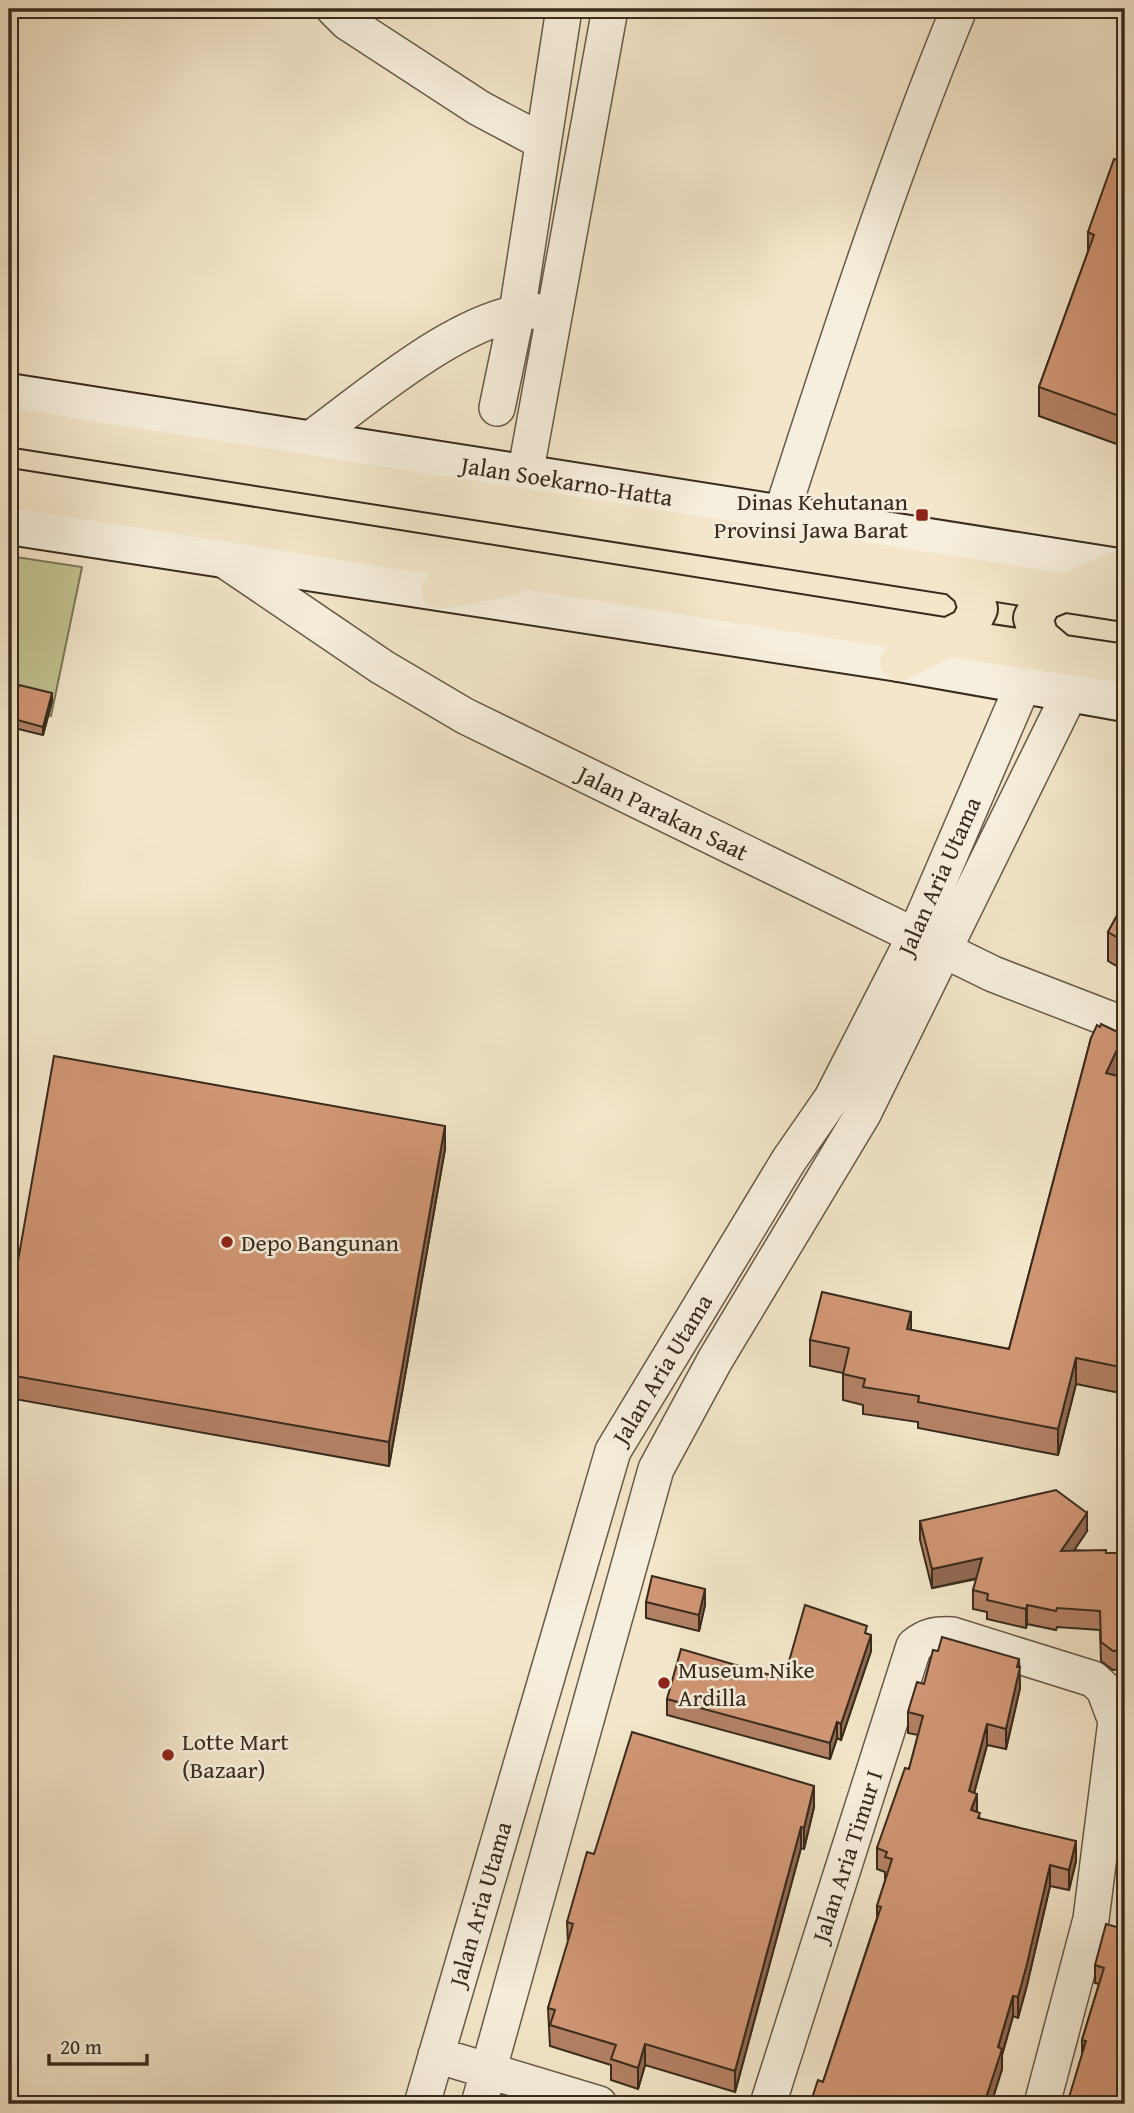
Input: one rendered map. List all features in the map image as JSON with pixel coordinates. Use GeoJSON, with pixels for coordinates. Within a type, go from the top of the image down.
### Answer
{"type":"FeatureCollection","features":[{"type":"Feature","properties":{"kind":"highway","name":"Jalan Soekarno-Hatta"},"geometry":{"type":"LineString","coordinates":[[9,427],[1062,592],[1124,580]]}},
{"type":"Feature","properties":{"kind":"highway"},"geometry":{"type":"LineString","coordinates":[[9,488],[1125,664]]}},
{"type":"Feature","properties":{"kind":"highway"},"geometry":{"type":"LineString","coordinates":[[440,590],[538,572]]}},
{"type":"Feature","properties":{"kind":"highway"},"geometry":{"type":"LineString","coordinates":[[899,662],[969,627],[978,609],[972,590],[956,576]]}},
{"type":"Feature","properties":{"kind":"highway"},"geometry":{"type":"LineString","coordinates":[[1059,654],[1039,637],[1033,618],[1043,601],[1062,592]]}},
{"type":"Feature","properties":{"kind":"main road","name":"Jalan Soekarno-Hatta"},"geometry":{"type":"LineString","coordinates":[[9,393],[781,515],[1124,580]]}},
{"type":"Feature","properties":{"kind":"main road"},"geometry":{"type":"LineString","coordinates":[[9,525],[899,662],[1125,702]]}},
{"type":"Feature","properties":{"kind":"street"},"geometry":{"type":"LineString","coordinates":[[334,9],[347,22],[457,94],[541,141]]}},
{"type":"Feature","properties":{"kind":"street"},"geometry":{"type":"LineString","coordinates":[[497,408],[516,312],[564,9]]}},
{"type":"Feature","properties":{"kind":"street"},"geometry":{"type":"LineString","coordinates":[[525,475],[610,9]]}},
{"type":"Feature","properties":{"kind":"street"},"geometry":{"type":"LineString","coordinates":[[781,515],[842,327],[924,93],[960,9]]}},
{"type":"Feature","properties":{"kind":"street"},"geometry":{"type":"LineString","coordinates":[[309,440],[459,334],[516,312],[553,312]]}},
{"type":"Feature","properties":{"kind":"street","name":"Jalan Parakan Saat"},"geometry":{"type":"LineString","coordinates":[[223,559],[382,667],[465,716],[993,974],[1125,1025]]}},
{"type":"Feature","properties":{"kind":"street","name":"Jalan Aria Utama"},"geometry":{"type":"LineString","coordinates":[[483,2088],[656,1469],[715,1360],[863,1114],[930,943],[1023,685]]}},
{"type":"Feature","properties":{"kind":"street","name":"Jalan Aria Utama"},"geometry":{"type":"LineString","coordinates":[[423,2104],[612,1451],[789,1160],[832,1098],[930,943],[1070,693]]}},
{"type":"Feature","properties":{"kind":"street"},"geometry":{"type":"LineString","coordinates":[[832,1098],[863,1114]]}},
{"type":"Feature","properties":{"kind":"street"},"geometry":{"type":"LineString","coordinates":[[612,1451],[656,1469]]}},
{"type":"Feature","properties":{"kind":"street","name":"Jalan Aria Timur I"},"geometry":{"type":"LineString","coordinates":[[768,2104],[914,1646],[925,1637],[952,1635],[1093,1679],[1104,1689],[1115,1721],[1091,1919],[1042,2104]]}},
{"type":"Feature","properties":{"kind":"street"},"geometry":{"type":"LineString","coordinates":[[436,2054],[483,2088],[599,2104]]}},
{"type":"Feature","properties":{"kind":"green space"},"geometry":{"type":"Polygon","coordinates":[[[9,556],[82,567],[51,716],[9,705],[9,556]]]}},
{"type":"Feature","properties":{"kind":"building"},"geometry":{"type":"Polygon","coordinates":[[[1114,159],[1125,163],[1125,418],[1039,387],[1094,235],[1088,232],[1114,159]]]}},
{"type":"Feature","properties":{"kind":"building"},"geometry":{"type":"Polygon","coordinates":[[[19,685],[52,693],[43,727],[10,718],[19,685]]]}},
{"type":"Feature","properties":{"kind":"building"},"geometry":{"type":"Polygon","coordinates":[[[1125,901],[1125,942],[1108,932],[1125,901]]]}},
{"type":"Feature","properties":{"kind":"building"},"geometry":{"type":"Polygon","coordinates":[[[1101,1024],[1124,1035],[1106,1073],[1125,1078],[1125,1368],[1076,1358],[1058,1429],[918,1402],[919,1396],[863,1387],[865,1379],[843,1374],[849,1348],[810,1340],[822,1292],[911,1312],[907,1329],[1009,1349],[1091,1038],[1097,1025],[1100,1027],[1101,1024]]]}},
{"type":"Feature","properties":{"kind":"building","name":"Depo Bangunan"},"geometry":{"type":"Polygon","coordinates":[[[54,1056],[445,1126],[389,1442],[9,1375],[9,1312],[54,1056]]]}},
{"type":"Feature","properties":{"kind":"building"},"geometry":{"type":"Polygon","coordinates":[[[1056,1490],[1087,1513],[1061,1551],[1106,1550],[1106,1553],[1125,1553],[1125,1650],[1113,1651],[1101,1642],[1100,1611],[1057,1608],[1056,1611],[1027,1605],[1026,1609],[987,1600],[988,1594],[973,1590],[982,1558],[932,1569],[920,1521],[1056,1490]]]}},
{"type":"Feature","properties":{"kind":"building"},"geometry":{"type":"Polygon","coordinates":[[[652,1576],[705,1589],[699,1615],[646,1602],[652,1576]]]}},
{"type":"Feature","properties":{"kind":"building"},"geometry":{"type":"Polygon","coordinates":[[[805,1605],[867,1626],[865,1633],[871,1635],[841,1724],[837,1722],[830,1743],[667,1699],[681,1649],[784,1679],[805,1605]]]}},
{"type":"Feature","properties":{"kind":"building"},"geometry":{"type":"Polygon","coordinates":[[[942,1637],[1019,1659],[1017,1667],[1020,1667],[1006,1729],[987,1724],[969,1791],[977,1794],[971,1810],[980,1813],[978,1818],[1076,1841],[1069,1870],[1050,1865],[1018,1997],[1013,1996],[998,2047],[1002,2049],[984,2104],[810,2104],[818,2080],[823,2082],[881,1907],[877,1906],[892,1859],[885,1857],[887,1852],[877,1848],[905,1768],[909,1769],[923,1716],[908,1712],[917,1682],[924,1684],[933,1650],[938,1651],[942,1637]]]}},
{"type":"Feature","properties":{"kind":"building"},"geometry":{"type":"Polygon","coordinates":[[[632,1732],[814,1786],[735,2071],[645,2044],[638,2068],[611,2059],[616,2045],[550,2025],[555,2010],[548,2008],[573,1924],[567,1922],[587,1852],[594,1854],[632,1732]]]}},
{"type":"Feature","properties":{"kind":"building"},"geometry":{"type":"Polygon","coordinates":[[[1123,1920],[1125,2104],[1067,2104],[1086,2041],[1082,2040],[1104,1968],[1095,1965],[1106,1924],[1120,1928],[1123,1920]]]}},
{"type":"Feature","properties":{"kind":"place","name":"Dinas Kehutanan Provinsi Jawa Barat"},"geometry":{"type":"Point","coordinates":[922,515]}},
{"type":"Feature","properties":{"kind":"place","name":"Depo Bangunan"},"geometry":{"type":"Point","coordinates":[227,1242]}},
{"type":"Feature","properties":{"kind":"place","name":"Museum Nike Ardilla"},"geometry":{"type":"Point","coordinates":[664,1683]}},
{"type":"Feature","properties":{"kind":"place","name":"Lotte Mart (Bazaar)"},"geometry":{"type":"Point","coordinates":[168,1755]}}]}
